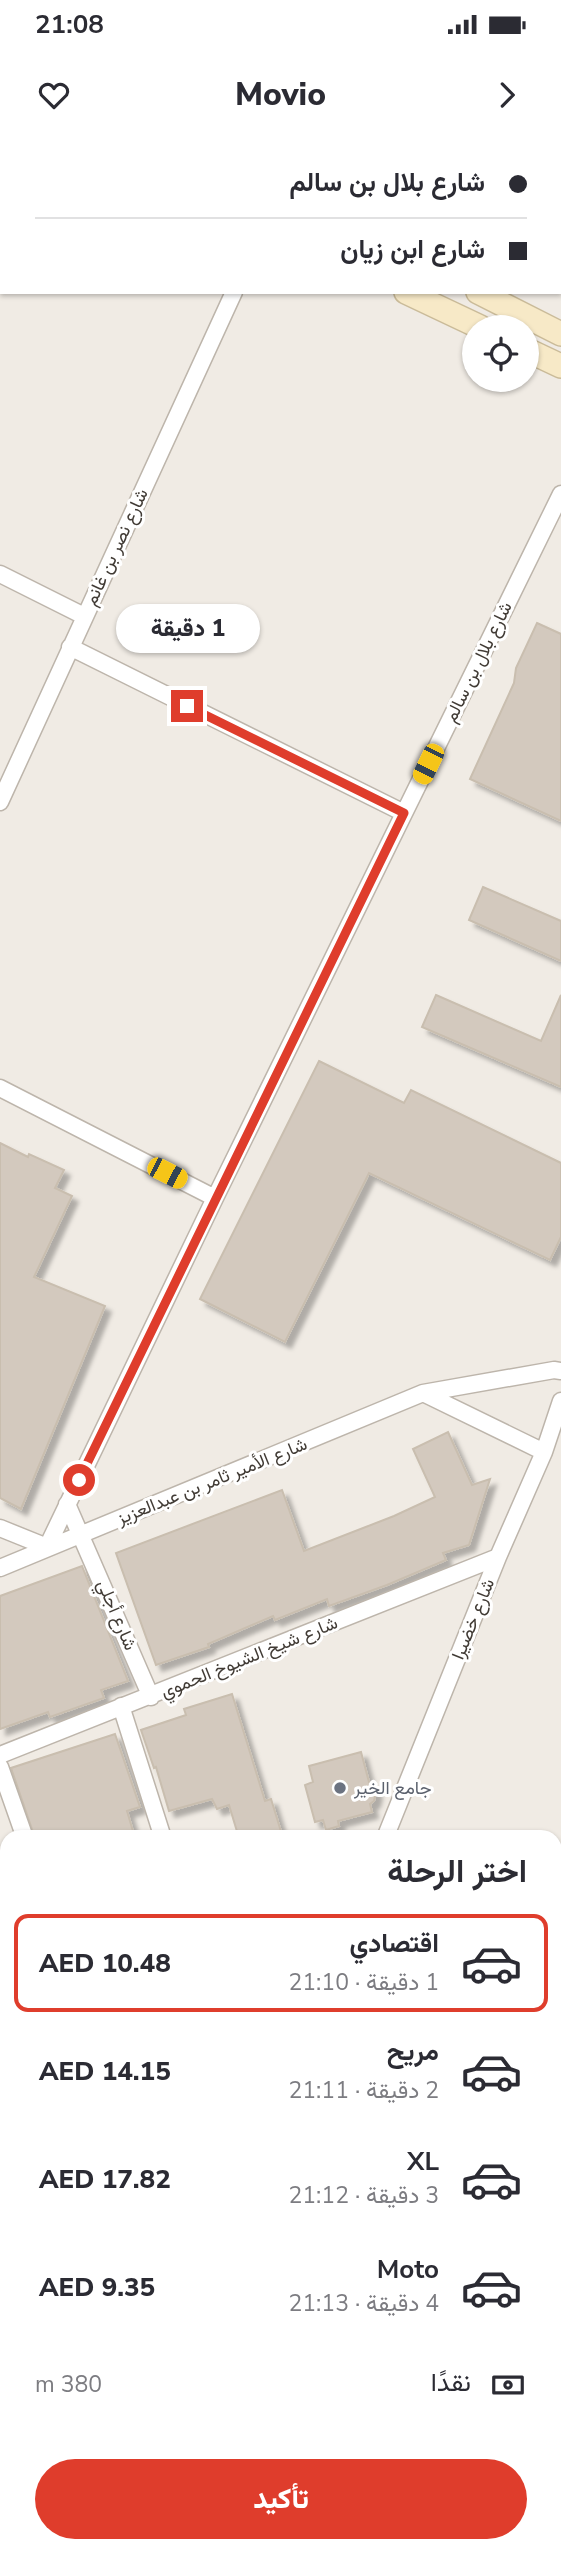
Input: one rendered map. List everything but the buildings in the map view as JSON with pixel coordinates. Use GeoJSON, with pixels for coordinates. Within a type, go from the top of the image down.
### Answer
{"type":"FeatureCollection","features":[{"type":"Feature","properties":{"kind":"main road"},"geometry":{"type":"LineString","coordinates":[[410,294],[462,318]]}},
{"type":"Feature","properties":{"kind":"main road"},"geometry":{"type":"LineString","coordinates":[[482,294],[561,334]]}},
{"type":"Feature","properties":{"kind":"main road"},"geometry":{"type":"LineString","coordinates":[[539,356],[561,366]]}},
{"type":"Feature","properties":{"kind":"street","name":"شارع نصر بن غانم"},"geometry":{"type":"LineString","coordinates":[[0,802],[233,294]]}},
{"type":"Feature","properties":{"kind":"street","name":"شارع بلال بن سالم"},"geometry":{"type":"LineString","coordinates":[[47,1547],[215,1198],[561,494]]}},
{"type":"Feature","properties":{"kind":"street"},"geometry":{"type":"LineString","coordinates":[[0,574],[84,616]]}},
{"type":"Feature","properties":{"kind":"street"},"geometry":{"type":"LineString","coordinates":[[70,647],[404,813]]}},
{"type":"Feature","properties":{"kind":"street"},"geometry":{"type":"LineString","coordinates":[[0,1088],[215,1198]]}},
{"type":"Feature","properties":{"kind":"street","name":"شارع الأمير ثامر بن عبدالعزيز"},"geometry":{"type":"LineString","coordinates":[[0,1568],[423,1393],[561,1371]]}},
{"type":"Feature","properties":{"kind":"street"},"geometry":{"type":"LineString","coordinates":[[423,1393],[544,1452]]}},
{"type":"Feature","properties":{"kind":"street","name":"شارع خضيرا"},"geometry":{"type":"LineString","coordinates":[[388,1830],[498,1557],[544,1452],[561,1401]]}},
{"type":"Feature","properties":{"kind":"street","name":"شارع أجلي"},"geometry":{"type":"LineString","coordinates":[[67,1504],[152,1697]]}},
{"type":"Feature","properties":{"kind":"street"},"geometry":{"type":"LineString","coordinates":[[0,1528],[47,1547]]}},
{"type":"Feature","properties":{"kind":"street","name":"شارع شيخ الشيوخ الحموي"},"geometry":{"type":"LineString","coordinates":[[0,1755],[121,1706],[152,1697],[498,1557]]}},
{"type":"Feature","properties":{"kind":"street"},"geometry":{"type":"LineString","coordinates":[[121,1706],[160,1830]]}},
{"type":"Feature","properties":{"kind":"street"},"geometry":{"type":"LineString","coordinates":[[0,1768],[22,1830]]}},
{"type":"Feature","properties":{"kind":"place","name":"جامع الخير"},"geometry":{"type":"Point","coordinates":[340,1788]}},
{"type":"Feature","properties":{"kind":"route"},"geometry":{"type":"LineString","coordinates":[[79,1480],[404,813],[187,706]]}}]}
